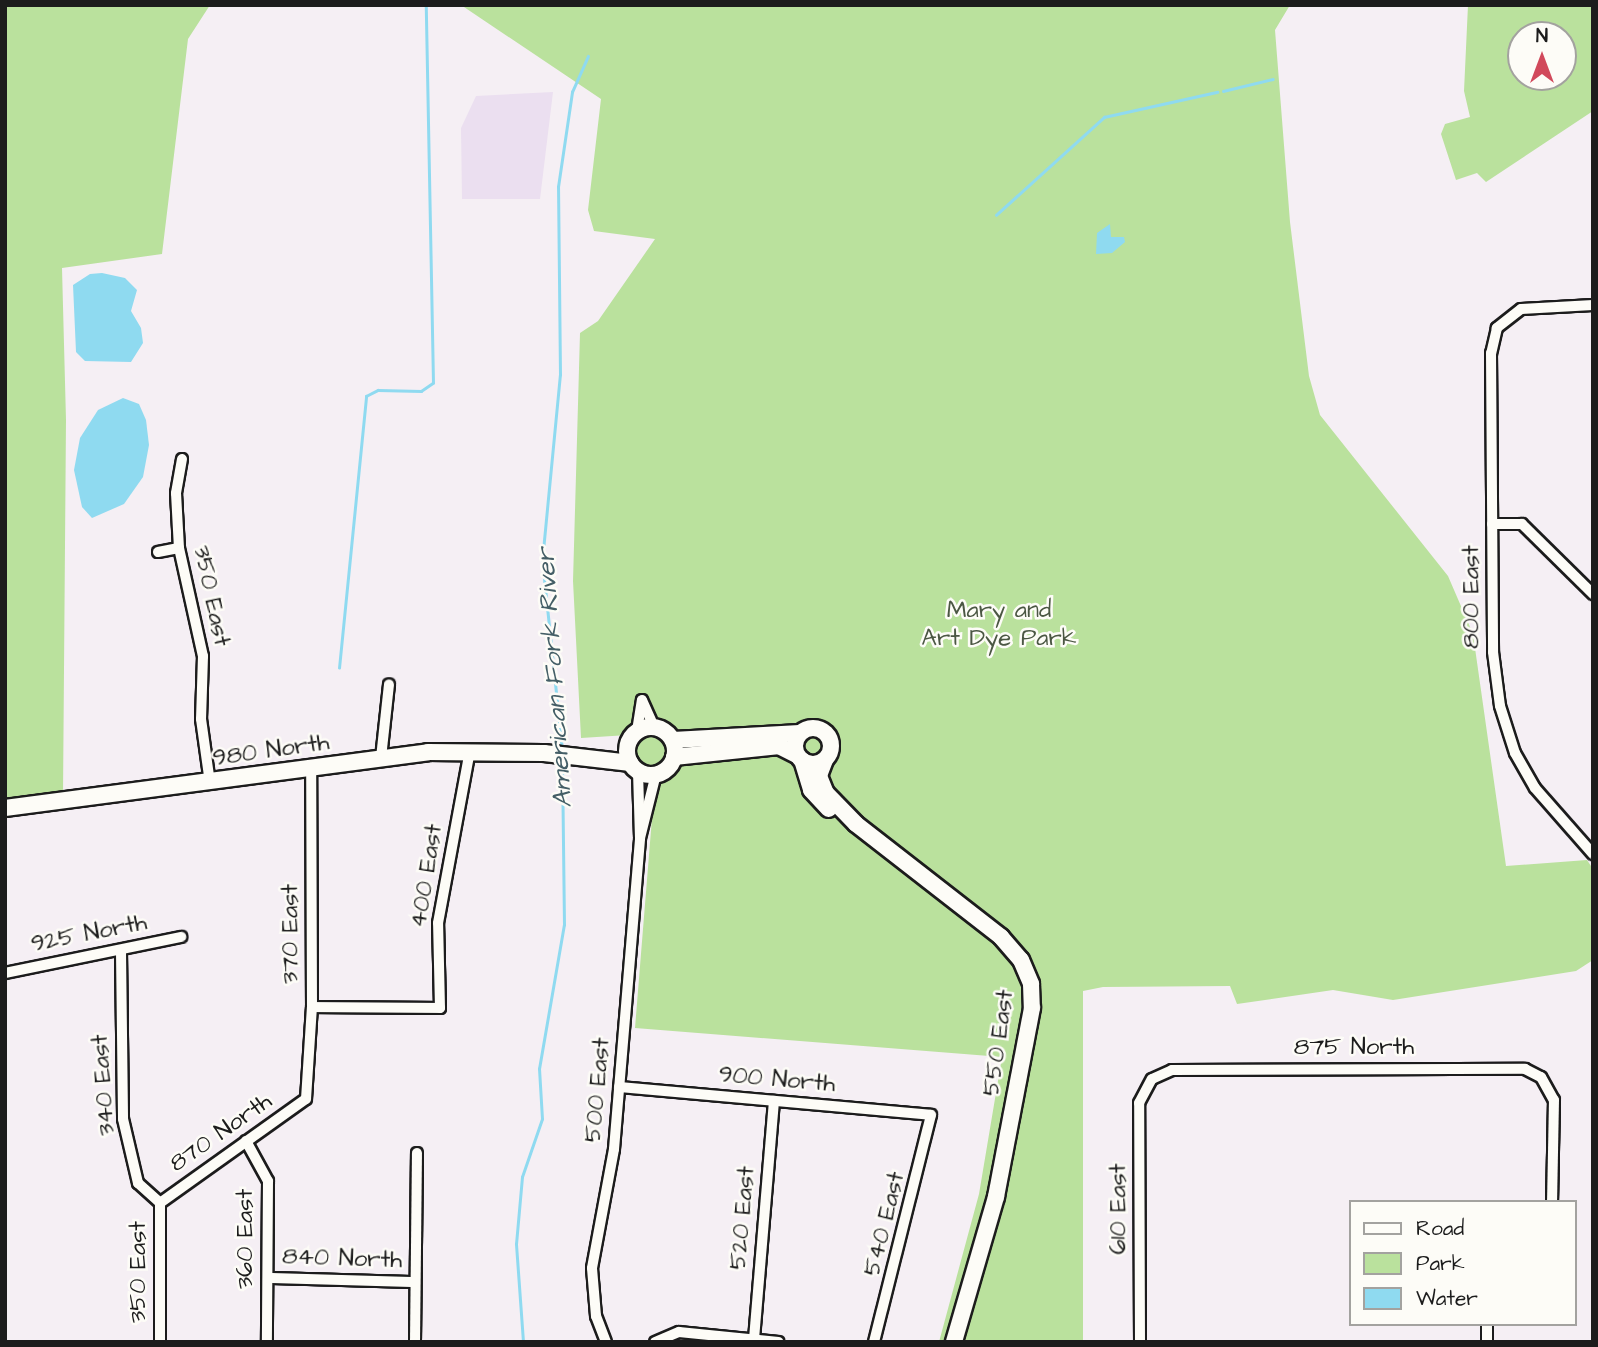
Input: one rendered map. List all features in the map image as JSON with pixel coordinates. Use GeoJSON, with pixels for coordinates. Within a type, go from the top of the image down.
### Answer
{"type":"FeatureCollection","features":[{"type":"Feature","properties":{"kind":"street","name":"800 East"},"geometry":{"type":"LineString","coordinates":[[1593,305],[1537,305],[1509,316],[1497,328],[1491,352],[1493,663],[1507,731],[1540,796],[1593,854]]}},
{"type":"Feature","properties":{"kind":"street","name":"350 East"},"geometry":{"type":"LineString","coordinates":[[181,459],[176,494],[178,548],[203,656],[201,719],[210,783]]}},
{"type":"Feature","properties":{"kind":"street"},"geometry":{"type":"LineString","coordinates":[[1492,524],[1522,524],[1593,594]]}},
{"type":"Feature","properties":{"kind":"street"},"geometry":{"type":"LineString","coordinates":[[158,552],[178,548]]}},
{"type":"Feature","properties":{"kind":"street"},"geometry":{"type":"LineString","coordinates":[[381,758],[389,684]]}},
{"type":"Feature","properties":{"kind":"street"},"geometry":{"type":"LineString","coordinates":[[673,748],[668,768],[656,774],[634,767],[627,745],[645,729],[673,748],[779,747],[815,764],[825,760],[832,748],[829,736],[813,727],[800,733],[673,748]]}},
{"type":"Feature","properties":{"kind":"street"},"geometry":{"type":"LineString","coordinates":[[800,733],[795,741],[800,758]]}},
{"type":"Feature","properties":{"kind":"street","name":"980 North"},"geometry":{"type":"LineString","coordinates":[[580,754],[627,745]]}},
{"type":"Feature","properties":{"kind":"street","name":"980 North"},"geometry":{"type":"LineString","coordinates":[[5,808],[210,783],[381,758],[470,751],[580,754],[634,767]]}},
{"type":"Feature","properties":{"kind":"street","name":"400 East"},"geometry":{"type":"LineString","coordinates":[[312,1007],[439,1008],[438,923],[470,751]]}},
{"type":"Feature","properties":{"kind":"street","name":"550 East"},"geometry":{"type":"LineString","coordinates":[[800,758],[817,800],[856,824],[1001,937],[1021,960],[1031,984],[1032,1008],[1002,1172],[954,1342]]}},
{"type":"Feature","properties":{"kind":"street","name":"550 East"},"geometry":{"type":"LineString","coordinates":[[825,760],[820,776],[822,788],[856,824]]}},
{"type":"Feature","properties":{"kind":"street","name":"500 East"},"geometry":{"type":"LineString","coordinates":[[606,1342],[596,1316],[592,1268],[614,1149],[620,1087],[640,838],[634,767]]}},
{"type":"Feature","properties":{"kind":"street","name":"370 East"},"geometry":{"type":"LineString","coordinates":[[306,1099],[312,1007],[311,768]]}},
{"type":"Feature","properties":{"kind":"street","name":"500 East"},"geometry":{"type":"LineString","coordinates":[[640,838],[656,774]]}},
{"type":"Feature","properties":{"kind":"street","name":"925 North"},"geometry":{"type":"LineString","coordinates":[[5,973],[121,952],[181,937]]}},
{"type":"Feature","properties":{"kind":"street","name":"340 East"},"geometry":{"type":"LineString","coordinates":[[121,952],[122,1112],[138,1183],[160,1203]]}},
{"type":"Feature","properties":{"kind":"street","name":"875 North"},"geometry":{"type":"LineString","coordinates":[[1152,1079],[1172,1070],[1514,1068],[1535,1073],[1550,1090],[1554,1112],[1552,1200]]}},
{"type":"Feature","properties":{"kind":"street","name":"610 East"},"geometry":{"type":"LineString","coordinates":[[1140,1342],[1139,1102],[1152,1079]]}},
{"type":"Feature","properties":{"kind":"street","name":"900 North"},"geometry":{"type":"LineString","coordinates":[[620,1087],[931,1115]]}},
{"type":"Feature","properties":{"kind":"street","name":"870 North"},"geometry":{"type":"LineString","coordinates":[[160,1203],[306,1099]]}},
{"type":"Feature","properties":{"kind":"street","name":"520 East"},"geometry":{"type":"LineString","coordinates":[[754,1339],[774,1101]]}},
{"type":"Feature","properties":{"kind":"street","name":"540 East"},"geometry":{"type":"LineString","coordinates":[[874,1342],[931,1115]]}},
{"type":"Feature","properties":{"kind":"street","name":"360 East"},"geometry":{"type":"LineString","coordinates":[[246,1141],[268,1181],[267,1342]]}},
{"type":"Feature","properties":{"kind":"street"},"geometry":{"type":"LineString","coordinates":[[415,1342],[417,1153]]}},
{"type":"Feature","properties":{"kind":"street","name":"350 East"},"geometry":{"type":"LineString","coordinates":[[160,1203],[160,1342]]}},
{"type":"Feature","properties":{"kind":"street","name":"840 North"},"geometry":{"type":"LineString","coordinates":[[268,1278],[415,1282]]}},
{"type":"Feature","properties":{"kind":"street"},"geometry":{"type":"LineString","coordinates":[[655,1342],[679,1332],[779,1342]]}},
{"type":"Feature","properties":{"kind":"shaded area"},"geometry":{"type":"Polygon","coordinates":[[[553,92],[540,199],[462,199],[461,128],[476,96],[553,92]]]}},
{"type":"Feature","properties":{"kind":"green space"},"geometry":{"type":"Polygon","coordinates":[[[5,5],[210,5],[188,39],[162,254],[62,268],[66,420],[63,796],[5,802],[5,5]]]}},
{"type":"Feature","properties":{"kind":"green space","name":"Mary and Art Dye Park"},"geometry":{"type":"Polygon","coordinates":[[[461,5],[1290,5],[1275,30],[1290,222],[1309,376],[1320,415],[1448,576],[1473,634],[1506,866],[1587,860],[1593,869],[1593,960],[1576,971],[1393,1000],[1333,990],[1237,1004],[1230,986],[1103,987],[1083,991],[1083,1342],[939,1342],[979,1194],[1002,1057],[635,1028],[654,793],[628,735],[581,738],[573,581],[580,333],[598,321],[655,239],[594,231],[588,210],[601,99],[461,5]]]}},
{"type":"Feature","properties":{"kind":"green space"},"geometry":{"type":"Polygon","coordinates":[[[1468,5],[1593,5],[1593,111],[1486,182],[1477,173],[1456,180],[1441,134],[1445,124],[1470,117],[1464,91],[1468,5]]]}},
{"type":"Feature","properties":{"kind":"water"},"geometry":{"type":"Polygon","coordinates":[[[1110,224],[1111,237],[1124,237],[1125,242],[1112,253],[1096,254],[1097,233],[1110,224]]]}},
{"type":"Feature","properties":{"kind":"water"},"geometry":{"type":"Polygon","coordinates":[[[102,273],[125,278],[137,290],[131,311],[141,328],[143,343],[131,362],[85,361],[76,352],[73,285],[90,274],[102,273]]]}},
{"type":"Feature","properties":{"kind":"water"},"geometry":{"type":"Polygon","coordinates":[[[123,398],[139,404],[146,420],[149,445],[143,477],[124,504],[92,518],[82,507],[74,470],[80,438],[98,410],[123,398]]]}},
{"type":"Feature","properties":{"kind":"waterway"},"geometry":{"type":"LineString","coordinates":[[339,668],[366,396],[378,390],[421,391],[433,383],[426,5]]}},
{"type":"Feature","properties":{"kind":"waterway","name":"American Fork River"},"geometry":{"type":"LineString","coordinates":[[562,750],[542,561],[560,375],[558,187],[572,92],[588,56]]}},
{"type":"Feature","properties":{"kind":"waterway"},"geometry":{"type":"LineString","coordinates":[[1223,91],[1273,79]]}},
{"type":"Feature","properties":{"kind":"waterway"},"geometry":{"type":"LineString","coordinates":[[996,215],[1104,117],[1217,92]]}},
{"type":"Feature","properties":{"kind":"waterway","name":"American Fork River"},"geometry":{"type":"LineString","coordinates":[[523,1342],[516,1244],[522,1177],[542,1119],[539,1069],[564,925],[562,760]]}}]}
